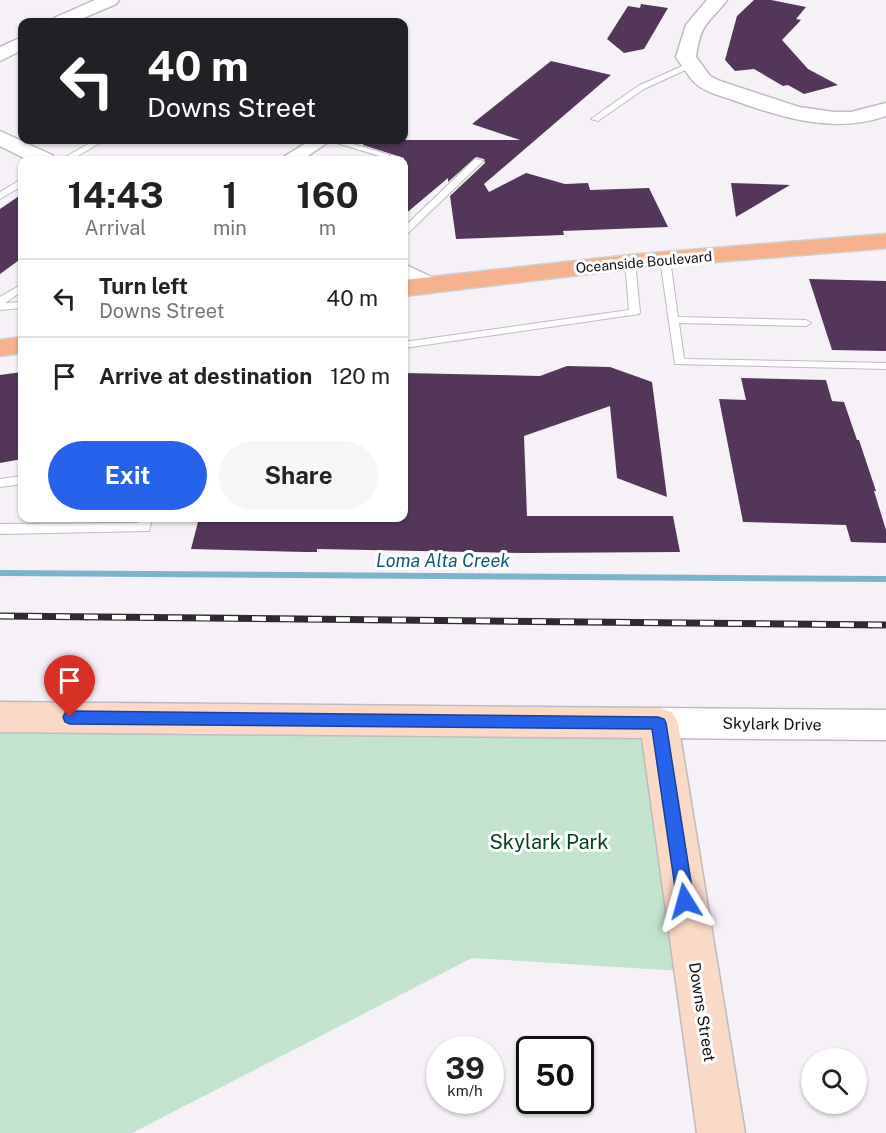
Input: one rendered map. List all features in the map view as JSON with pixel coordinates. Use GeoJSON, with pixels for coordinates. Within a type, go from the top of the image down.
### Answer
{"type":"FeatureCollection","features":[{"type":"Feature","properties":{"kind":"main road","name":"Oceanside Boulevard"},"geometry":{"type":"LineString","coordinates":[[415,286],[630,262],[886,242]]}},
{"type":"Feature","properties":{"kind":"main road"},"geometry":{"type":"LineString","coordinates":[[0,348],[18,346]]}},
{"type":"Feature","properties":{"kind":"main road"},"geometry":{"type":"LineString","coordinates":[[0,717],[658,723]]}},
{"type":"Feature","properties":{"kind":"main road","name":"Downs Street"},"geometry":{"type":"LineString","coordinates":[[658,723],[721,1133]]}},
{"type":"Feature","properties":{"kind":"street"},"geometry":{"type":"LineString","coordinates":[[69,18],[110,0]]}},
{"type":"Feature","properties":{"kind":"street"},"geometry":{"type":"LineString","coordinates":[[718,0],[699,17],[689,35],[686,57],[703,80],[731,93],[790,113],[811,117],[869,116],[886,109]]}},
{"type":"Feature","properties":{"kind":"street"},"geometry":{"type":"LineString","coordinates":[[0,55],[18,45]]}},
{"type":"Feature","properties":{"kind":"street"},"geometry":{"type":"LineString","coordinates":[[0,137],[36,156]]}},
{"type":"Feature","properties":{"kind":"street"},"geometry":{"type":"LineString","coordinates":[[297,156],[316,144]]}},
{"type":"Feature","properties":{"kind":"street","name":"Skylark Drive"},"geometry":{"type":"LineString","coordinates":[[658,723],[886,725]]}},
{"type":"Feature","properties":{"kind":"lane"},"geometry":{"type":"LineString","coordinates":[[596,119],[609,107],[659,78],[691,64]]}},
{"type":"Feature","properties":{"kind":"lane"},"geometry":{"type":"LineString","coordinates":[[72,156],[94,144]]}},
{"type":"Feature","properties":{"kind":"lane"},"geometry":{"type":"LineString","coordinates":[[346,144],[386,155]]}},
{"type":"Feature","properties":{"kind":"lane"},"geometry":{"type":"LineString","coordinates":[[408,228],[478,160]]}},
{"type":"Feature","properties":{"kind":"lane"},"geometry":{"type":"LineString","coordinates":[[0,196],[18,185]]}},
{"type":"Feature","properties":{"kind":"lane"},"geometry":{"type":"LineString","coordinates":[[665,259],[679,362],[886,366]]}},
{"type":"Feature","properties":{"kind":"lane"},"geometry":{"type":"LineString","coordinates":[[408,344],[635,312],[630,262]]}},
{"type":"Feature","properties":{"kind":"lane"},"geometry":{"type":"LineString","coordinates":[[0,302],[18,290]]}},
{"type":"Feature","properties":{"kind":"lane"},"geometry":{"type":"LineString","coordinates":[[0,307],[18,305]]}},
{"type":"Feature","properties":{"kind":"lane"},"geometry":{"type":"LineString","coordinates":[[673,320],[806,322]]}},
{"type":"Feature","properties":{"kind":"lane"},"geometry":{"type":"LineString","coordinates":[[0,483],[18,481]]}},
{"type":"Feature","properties":{"kind":"lane"},"geometry":{"type":"LineString","coordinates":[[0,529],[144,528],[145,522]]}},
{"type":"Feature","properties":{"kind":"green space","name":"Skylark Park"},"geometry":{"type":"Polygon","coordinates":[[[0,717],[660,723],[697,972],[472,958],[132,1133],[0,1133],[0,717]]]}},
{"type":"Feature","properties":{"kind":"building"},"geometry":{"type":"Polygon","coordinates":[[[754,0],[771,0],[806,7],[796,19],[801,20],[782,40],[808,69],[838,85],[804,94],[788,85],[783,86],[754,69],[735,71],[725,60],[737,16],[754,0]]]}},
{"type":"Feature","properties":{"kind":"building"},"geometry":{"type":"Polygon","coordinates":[[[641,4],[668,8],[644,49],[624,53],[607,39],[628,6],[640,8],[641,4]]]}},
{"type":"Feature","properties":{"kind":"building"},"geometry":{"type":"Polygon","coordinates":[[[551,61],[611,75],[484,184],[489,192],[526,173],[565,184],[588,183],[590,190],[649,188],[668,227],[563,231],[564,235],[456,239],[450,196],[485,163],[484,159],[476,157],[448,182],[448,178],[408,212],[408,156],[398,156],[363,145],[408,144],[408,140],[520,140],[472,124],[551,61]]]}},
{"type":"Feature","properties":{"kind":"building"},"geometry":{"type":"Polygon","coordinates":[[[731,183],[790,185],[736,217],[731,183]]]}},
{"type":"Feature","properties":{"kind":"building"},"geometry":{"type":"Polygon","coordinates":[[[18,197],[18,261],[0,274],[0,209],[18,197]]]}},
{"type":"Feature","properties":{"kind":"building"},"geometry":{"type":"Polygon","coordinates":[[[809,279],[886,281],[886,351],[832,350],[809,279]]]}},
{"type":"Feature","properties":{"kind":"building"},"geometry":{"type":"Polygon","coordinates":[[[567,366],[610,367],[652,382],[667,497],[617,478],[610,406],[524,436],[527,516],[673,516],[680,552],[523,553],[317,549],[317,552],[306,552],[191,549],[198,522],[408,522],[408,373],[540,376],[567,366]]]}},
{"type":"Feature","properties":{"kind":"building"},"geometry":{"type":"Polygon","coordinates":[[[18,373],[18,460],[0,463],[0,375],[18,373]]]}},
{"type":"Feature","properties":{"kind":"building"},"geometry":{"type":"Polygon","coordinates":[[[741,378],[826,380],[832,401],[844,402],[857,440],[859,440],[876,491],[874,491],[886,530],[886,543],[851,542],[846,525],[743,522],[719,399],[746,400],[741,378]]]}},
{"type":"Feature","properties":{"kind":"waterway","name":"Loma Alta Creek"},"geometry":{"type":"LineString","coordinates":[[0,573],[886,579]]}},
{"type":"Feature","properties":{"kind":"railway"},"geometry":{"type":"LineString","coordinates":[[0,616],[886,625]]}},
{"type":"Feature","properties":{"kind":"route"},"geometry":{"type":"LineString","coordinates":[[70,717],[658,723],[685,901]]}}]}
